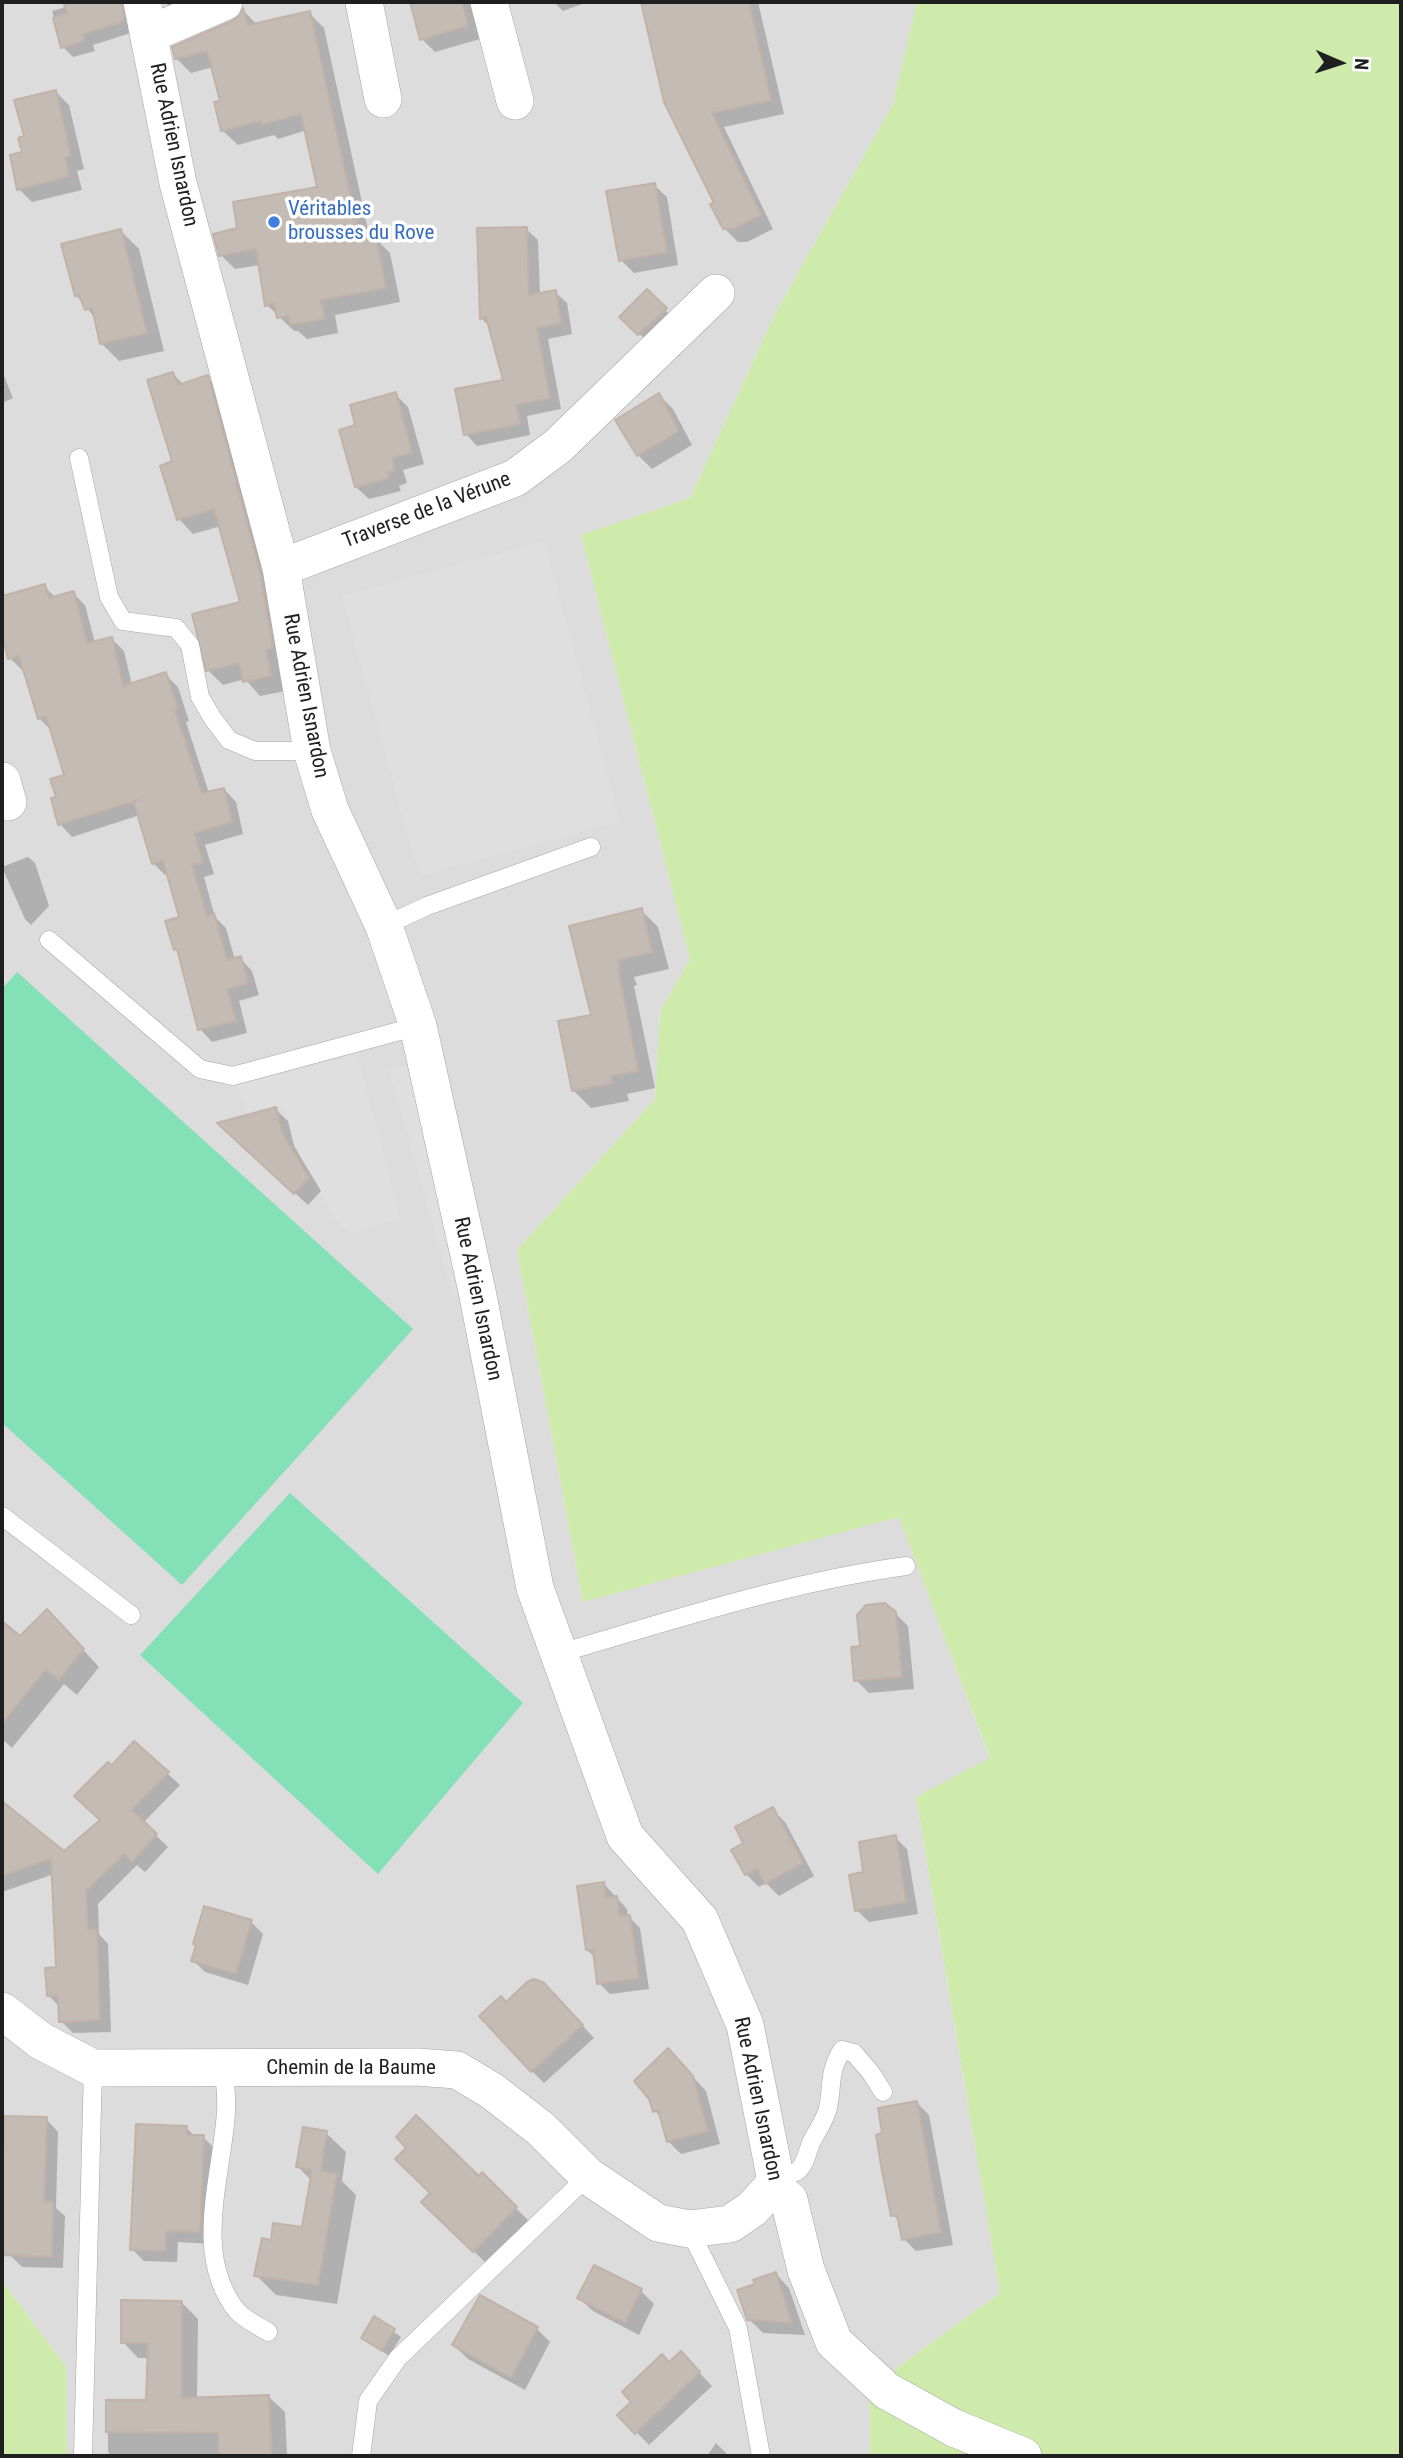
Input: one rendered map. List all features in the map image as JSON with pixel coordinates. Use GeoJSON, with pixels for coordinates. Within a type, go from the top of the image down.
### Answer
{"type":"FeatureCollection","features":[{"type":"Feature","properties":{"kind":"street"},"geometry":{"type":"LineString","coordinates":[[146,18],[224,2]]}},
{"type":"Feature","properties":{"kind":"street"},"geometry":{"type":"LineString","coordinates":[[364,2],[383,99]]}},
{"type":"Feature","properties":{"kind":"street"},"geometry":{"type":"LineString","coordinates":[[489,2],[516,101]]}},
{"type":"Feature","properties":{"kind":"street","name":"Rue Adrien Isnardon"},"geometry":{"type":"LineString","coordinates":[[146,18],[178,183],[281,568],[312,751],[330,810],[384,926],[418,1026],[477,1291],[535,1588],[625,1836],[700,1920],[745,2025],[774,2181],[789,2200],[806,2270],[834,2342],[887,2391],[954,2428],[1023,2456]]}},
{"type":"Feature","properties":{"kind":"street","name":"Traverse de la Vérune"},"geometry":{"type":"LineString","coordinates":[[281,568],[515,478],[558,446],[716,293]]}},
{"type":"Feature","properties":{"kind":"street","name":"Chemin de la Baume"},"geometry":{"type":"LineString","coordinates":[[2,2011],[41,2041],[93,2068],[417,2067],[457,2070],[492,2091],[541,2129],[588,2176],[657,2223],[688,2229],[730,2224],[752,2209],[774,2181]]}},
{"type":"Feature","properties":{"kind":"lane"},"geometry":{"type":"LineString","coordinates":[[79,457],[109,597],[123,621],[176,628],[190,645],[200,697],[229,740],[255,751],[312,751]]}},
{"type":"Feature","properties":{"kind":"lane"},"geometry":{"type":"LineString","coordinates":[[384,926],[426,906],[591,847]]}},
{"type":"Feature","properties":{"kind":"lane"},"geometry":{"type":"LineString","coordinates":[[49,940],[200,1069],[233,1076],[418,1026]]}},
{"type":"Feature","properties":{"kind":"lane"},"geometry":{"type":"LineString","coordinates":[[2,1517],[131,1615]]}},
{"type":"Feature","properties":{"kind":"lane"},"geometry":{"type":"LineString","coordinates":[[560,1653],[764,1594],[863,1572],[906,1566]]}},
{"type":"Feature","properties":{"kind":"lane"},"geometry":{"type":"LineString","coordinates":[[774,2181],[791,2175],[805,2165],[811,2143],[828,2110],[832,2066],[842,2050],[854,2053],[883,2092]]}},
{"type":"Feature","properties":{"kind":"lane"},"geometry":{"type":"LineString","coordinates":[[83,2455],[93,2068]]}},
{"type":"Feature","properties":{"kind":"lane"},"geometry":{"type":"LineString","coordinates":[[224,2069],[226,2111],[212,2226],[213,2257],[222,2286],[239,2313],[268,2332]]}},
{"type":"Feature","properties":{"kind":"lane"},"geometry":{"type":"LineString","coordinates":[[361,2456],[368,2401],[398,2358],[588,2176]]}},
{"type":"Feature","properties":{"kind":"lane"},"geometry":{"type":"LineString","coordinates":[[688,2229],[737,2328],[761,2456]]}},
{"type":"Feature","properties":{"kind":"shaded area"},"geometry":{"type":"Polygon","coordinates":[[[2,2],[917,2],[893,104],[775,314],[690,498],[581,535],[690,959],[660,1012],[655,1099],[517,1250],[583,1602],[899,1516],[990,1759],[916,1798],[1000,2293],[869,2388],[870,2456],[67,2456],[66,2367],[2,2281],[2,2]]]}},
{"type":"Feature","properties":{"kind":"shaded area"},"geometry":{"type":"Polygon","coordinates":[[[544,541],[620,821],[419,876],[342,596],[544,541]]]}},
{"type":"Feature","properties":{"kind":"shaded area"},"geometry":{"type":"Polygon","coordinates":[[[358,1055],[400,1219],[349,1233],[334,1218],[301,1158],[283,1106],[248,1113],[237,1085],[358,1055]]]}},
{"type":"Feature","properties":{"kind":"shaded area"},"geometry":{"type":"Polygon","coordinates":[[[426,1062],[477,1291],[453,1297],[389,1068],[426,1062]]]}},
{"type":"Feature","properties":{"kind":"green space"},"geometry":{"type":"Polygon","coordinates":[[[917,2],[1401,2],[1401,2456],[870,2456],[869,2388],[1000,2293],[916,1797],[990,1758],[899,1517],[583,1602],[517,1250],[655,1099],[660,1012],[690,959],[581,535],[690,498],[775,314],[893,104],[917,2]]]}},
{"type":"Feature","properties":{"kind":"green space"},"geometry":{"type":"Polygon","coordinates":[[[17,972],[413,1329],[182,1585],[2,1423],[2,989],[17,972]]]}},
{"type":"Feature","properties":{"kind":"green space"},"geometry":{"type":"Polygon","coordinates":[[[290,1493],[523,1703],[378,1874],[140,1655],[290,1493]]]}},
{"type":"Feature","properties":{"kind":"green space"},"geometry":{"type":"Polygon","coordinates":[[[2,2281],[66,2367],[67,2456],[2,2456],[2,2281]]]}},
{"type":"Feature","properties":{"kind":"building"},"geometry":{"type":"Polygon","coordinates":[[[63,2],[122,2],[124,21],[83,34],[85,41],[61,48],[53,18],[67,13],[63,2]]]}},
{"type":"Feature","properties":{"kind":"building"},"geometry":{"type":"Polygon","coordinates":[[[410,2],[462,2],[468,26],[420,40],[410,2]]]}},
{"type":"Feature","properties":{"kind":"building"},"geometry":{"type":"Polygon","coordinates":[[[641,2],[749,2],[771,100],[712,113],[761,215],[733,229],[723,229],[710,204],[714,203],[664,102],[641,2]]]}},
{"type":"Feature","properties":{"kind":"building"},"geometry":{"type":"Polygon","coordinates":[[[243,8],[248,25],[310,11],[360,240],[376,236],[386,288],[321,300],[325,319],[290,325],[289,316],[277,318],[274,304],[265,306],[256,249],[219,256],[213,234],[237,228],[233,202],[317,187],[301,114],[261,125],[261,121],[221,131],[214,102],[220,101],[207,51],[175,59],[172,47],[232,21],[240,15],[243,8]]]}},
{"type":"Feature","properties":{"kind":"building"},"geometry":{"type":"Polygon","coordinates":[[[56,90],[71,156],[65,158],[69,176],[17,190],[10,155],[22,152],[18,138],[24,136],[14,100],[56,90]]]}},
{"type":"Feature","properties":{"kind":"building"},"geometry":{"type":"Polygon","coordinates":[[[655,183],[667,252],[619,261],[606,191],[655,183]]]}},
{"type":"Feature","properties":{"kind":"building"},"geometry":{"type":"Polygon","coordinates":[[[527,227],[529,295],[556,290],[561,323],[537,328],[550,398],[516,405],[520,424],[464,435],[455,389],[503,380],[486,317],[480,319],[477,228],[527,227]]]}},
{"type":"Feature","properties":{"kind":"building"},"geometry":{"type":"Polygon","coordinates":[[[121,229],[147,333],[100,344],[92,308],[85,310],[79,295],[75,296],[61,244],[121,229]]]}},
{"type":"Feature","properties":{"kind":"building"},"geometry":{"type":"Polygon","coordinates":[[[647,289],[667,308],[638,335],[619,317],[647,289]]]}},
{"type":"Feature","properties":{"kind":"building"},"geometry":{"type":"Polygon","coordinates":[[[173,372],[178,385],[208,375],[260,572],[273,648],[266,650],[271,676],[243,682],[239,663],[206,671],[192,614],[240,602],[214,509],[177,520],[160,466],[172,461],[147,380],[173,372]]]}},
{"type":"Feature","properties":{"kind":"building"},"geometry":{"type":"Polygon","coordinates":[[[396,392],[412,452],[392,458],[395,471],[388,473],[390,478],[355,487],[339,430],[355,425],[350,405],[396,392]]]}},
{"type":"Feature","properties":{"kind":"building"},"geometry":{"type":"Polygon","coordinates":[[[659,393],[679,431],[637,456],[615,420],[659,393]]]}},
{"type":"Feature","properties":{"kind":"building"},"geometry":{"type":"Polygon","coordinates":[[[45,584],[49,598],[74,591],[87,643],[112,637],[123,686],[166,672],[178,709],[175,710],[202,793],[224,788],[232,822],[194,833],[203,862],[192,865],[207,916],[214,913],[227,960],[241,956],[248,983],[227,989],[236,1021],[198,1030],[177,949],[174,950],[165,921],[179,917],[163,861],[152,864],[134,803],[138,800],[58,825],[51,798],[56,797],[50,779],[64,775],[46,716],[38,719],[19,656],[8,659],[2,633],[2,596],[45,584]]]}},
{"type":"Feature","properties":{"kind":"building"},"geometry":{"type":"Polygon","coordinates":[[[642,908],[652,952],[618,960],[638,1071],[611,1076],[612,1083],[572,1091],[558,1021],[591,1015],[569,926],[642,908]]]}},
{"type":"Feature","properties":{"kind":"building"},"geometry":{"type":"Polygon","coordinates":[[[276,1107],[282,1132],[309,1178],[294,1194],[217,1123],[276,1107]]]}},
{"type":"Feature","properties":{"kind":"building"},"geometry":{"type":"Polygon","coordinates":[[[885,1603],[896,1612],[902,1677],[854,1681],[851,1647],[860,1646],[857,1615],[866,1605],[885,1603]]]}},
{"type":"Feature","properties":{"kind":"building"},"geometry":{"type":"Polygon","coordinates":[[[47,1609],[84,1649],[59,1680],[46,1669],[2,1724],[2,1621],[20,1636],[47,1609]]]}},
{"type":"Feature","properties":{"kind":"building"},"geometry":{"type":"Polygon","coordinates":[[[134,1741],[169,1772],[132,1810],[157,1834],[132,1862],[124,1854],[86,1891],[88,1930],[97,1929],[100,2020],[59,2022],[58,1996],[47,1996],[45,1968],[56,1967],[51,1858],[2,1876],[2,1801],[64,1851],[100,1820],[74,1796],[108,1762],[112,1765],[134,1741]]]}},
{"type":"Feature","properties":{"kind":"building"},"geometry":{"type":"Polygon","coordinates":[[[773,1807],[803,1863],[765,1884],[757,1869],[745,1875],[731,1850],[743,1843],[735,1827],[773,1807]]]}},
{"type":"Feature","properties":{"kind":"building"},"geometry":{"type":"Polygon","coordinates":[[[896,1835],[906,1902],[855,1911],[849,1875],[863,1872],[859,1842],[896,1835]]]}},
{"type":"Feature","properties":{"kind":"building"},"geometry":{"type":"Polygon","coordinates":[[[604,1882],[606,1897],[617,1896],[620,1916],[630,1915],[639,1978],[597,1984],[593,1950],[586,1950],[577,1886],[604,1882]]]}},
{"type":"Feature","properties":{"kind":"building"},"geometry":{"type":"Polygon","coordinates":[[[204,1906],[252,1920],[236,1974],[191,1961],[204,1906]]]}},
{"type":"Feature","properties":{"kind":"building"},"geometry":{"type":"Polygon","coordinates":[[[534,1979],[543,1982],[583,2025],[531,2072],[479,2016],[501,1996],[506,2002],[527,1982],[534,1979]]]}},
{"type":"Feature","properties":{"kind":"building"},"geometry":{"type":"Polygon","coordinates":[[[668,2048],[693,2076],[708,2131],[667,2142],[658,2110],[653,2112],[649,2099],[634,2081],[668,2048]]]}},
{"type":"Feature","properties":{"kind":"building"},"geometry":{"type":"Polygon","coordinates":[[[917,2101],[941,2232],[902,2240],[897,2215],[891,2216],[882,2171],[876,2135],[882,2133],[878,2108],[917,2101]]]}},
{"type":"Feature","properties":{"kind":"building"},"geometry":{"type":"Polygon","coordinates":[[[416,2115],[479,2176],[482,2172],[517,2207],[473,2252],[421,2202],[430,2193],[395,2159],[406,2148],[396,2137],[416,2115]]]}},
{"type":"Feature","properties":{"kind":"building"},"geometry":{"type":"Polygon","coordinates":[[[4,2116],[47,2117],[44,2202],[53,2202],[52,2257],[2,2255],[4,2116]]]}},
{"type":"Feature","properties":{"kind":"building"},"geometry":{"type":"Polygon","coordinates":[[[136,2124],[187,2126],[187,2135],[204,2135],[200,2232],[166,2231],[165,2251],[130,2250],[136,2124]]]}},
{"type":"Feature","properties":{"kind":"building"},"geometry":{"type":"Polygon","coordinates":[[[303,2127],[327,2131],[321,2171],[337,2174],[318,2285],[254,2276],[262,2238],[271,2240],[273,2223],[302,2227],[312,2170],[296,2167],[303,2127]]]}},
{"type":"Feature","properties":{"kind":"building"},"geometry":{"type":"Polygon","coordinates":[[[594,2265],[642,2289],[625,2323],[577,2298],[594,2265]]]}},
{"type":"Feature","properties":{"kind":"building"},"geometry":{"type":"Polygon","coordinates":[[[776,2272],[792,2323],[747,2320],[737,2290],[755,2284],[753,2280],[776,2272]]]}},
{"type":"Feature","properties":{"kind":"building"},"geometry":{"type":"Polygon","coordinates":[[[480,2295],[538,2327],[511,2378],[452,2345],[480,2295]]]}},
{"type":"Feature","properties":{"kind":"building"},"geometry":{"type":"Polygon","coordinates":[[[121,2300],[182,2301],[182,2398],[269,2395],[272,2456],[219,2456],[218,2433],[106,2432],[106,2400],[146,2400],[148,2343],[121,2343],[121,2300]]]}},
{"type":"Feature","properties":{"kind":"building"},"geometry":{"type":"Polygon","coordinates":[[[374,2316],[395,2329],[382,2351],[361,2338],[374,2316]]]}},
{"type":"Feature","properties":{"kind":"building"},"geometry":{"type":"Polygon","coordinates":[[[681,2351],[700,2372],[635,2434],[617,2415],[631,2402],[622,2392],[662,2354],[669,2362],[681,2351]]]}},
{"type":"Feature","properties":{"kind":"place","name":"Véritables brousses du Rove"},"geometry":{"type":"Point","coordinates":[274,222]}}]}
